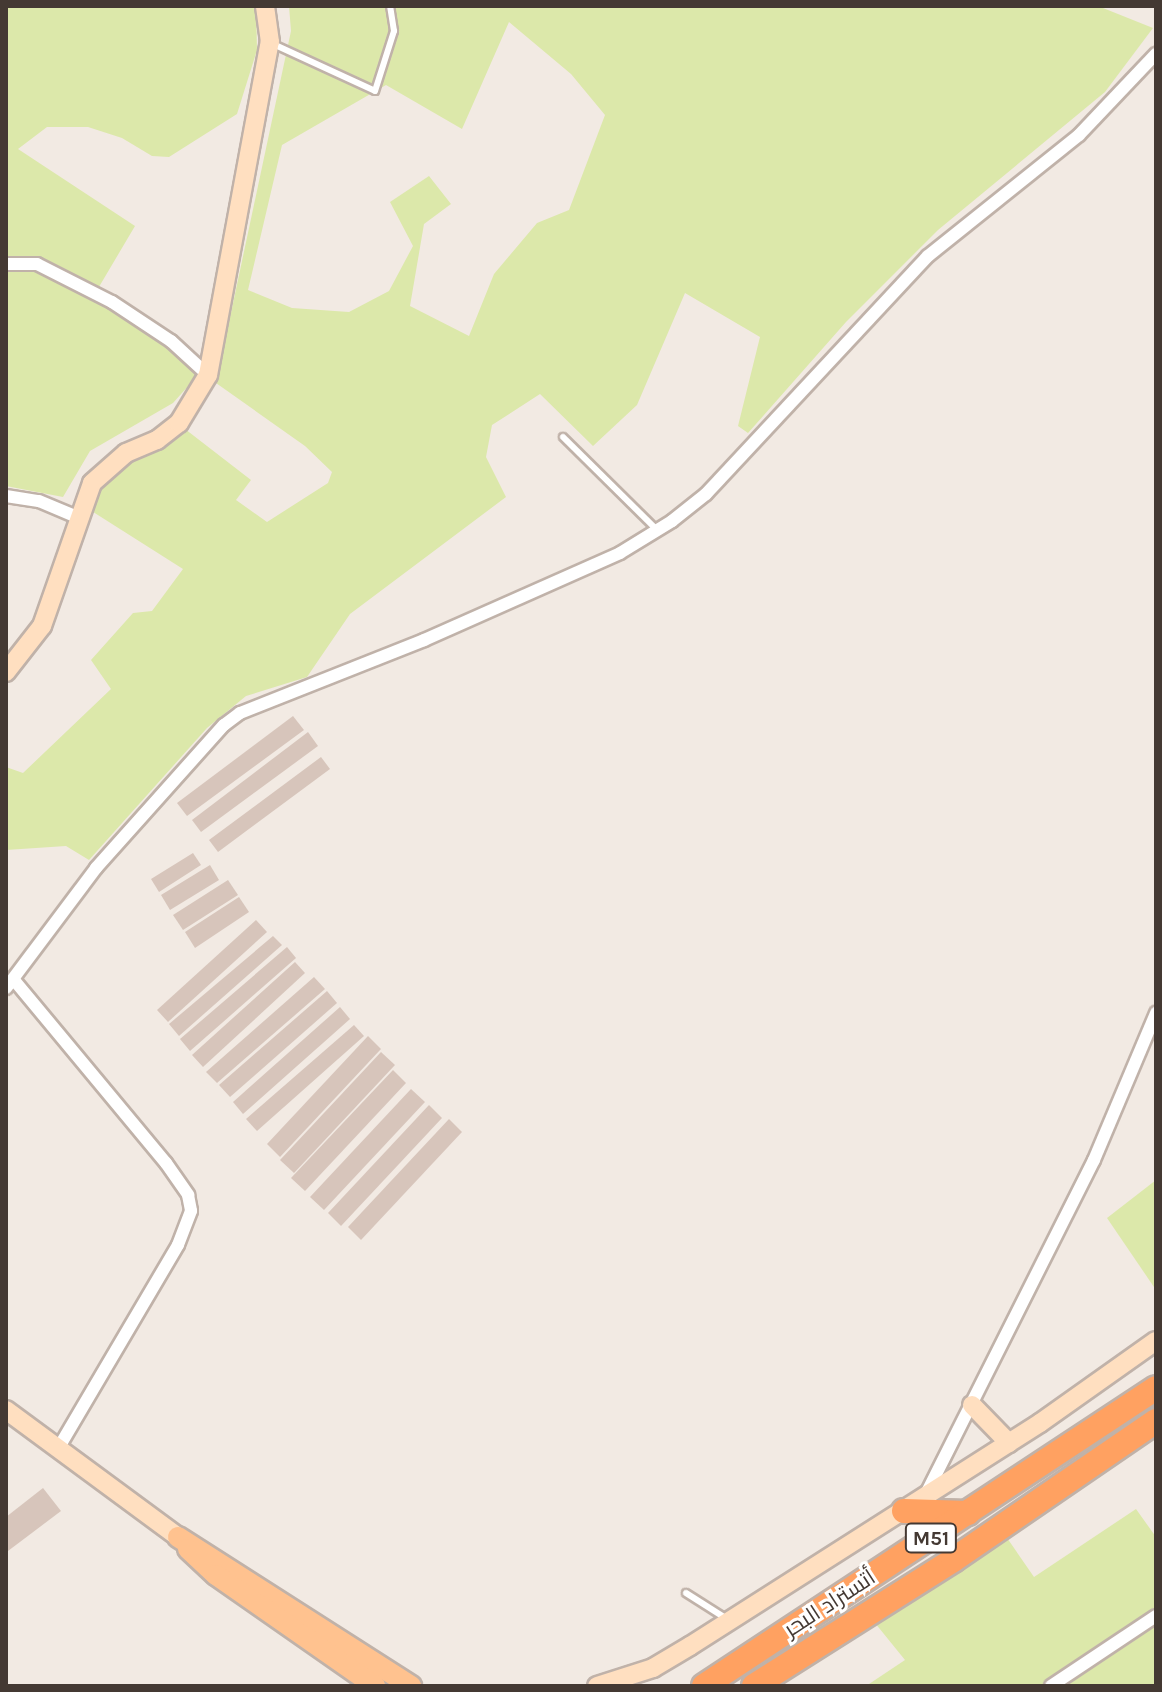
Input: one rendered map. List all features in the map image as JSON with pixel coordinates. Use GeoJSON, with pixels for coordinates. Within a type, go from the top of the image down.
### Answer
{"type":"FeatureCollection","features":[{"type":"Feature","properties":{"kind":"highway","name":"أتستراد البحر"},"geometry":{"type":"LineString","coordinates":[[704,1686],[1156,1388]]}},
{"type":"Feature","properties":{"kind":"highway","name":"أتستراد البحر"},"geometry":{"type":"LineString","coordinates":[[754,1686],[953,1560],[1156,1421]]}},
{"type":"Feature","properties":{"kind":"highway"},"geometry":{"type":"LineString","coordinates":[[914,1504],[936,1516],[970,1513]]}},
{"type":"Feature","properties":{"kind":"main road"},"geometry":{"type":"LineString","coordinates":[[6,672],[42,626],[77,517],[92,483],[108,466],[179,423],[208,375],[270,42],[265,6]]}},
{"type":"Feature","properties":{"kind":"main road"},"geometry":{"type":"LineString","coordinates":[[597,1686],[653,1668],[730,1622],[1009,1443],[1156,1341]]}},
{"type":"Feature","properties":{"kind":"main road"},"geometry":{"type":"LineString","coordinates":[[972,1405],[1009,1443]]}},
{"type":"Feature","properties":{"kind":"main road"},"geometry":{"type":"LineString","coordinates":[[6,1410],[178,1537],[411,1686]]}},
{"type":"Feature","properties":{"kind":"main road"},"geometry":{"type":"LineString","coordinates":[[178,1537],[216,1575],[375,1686]]}},
{"type":"Feature","properties":{"kind":"street"},"geometry":{"type":"LineString","coordinates":[[59,1447],[178,1245],[191,1211],[188,1195],[166,1163],[10,984],[96,868],[240,713],[450,629],[620,553],[706,494],[928,256],[1079,135],[1156,54]]}},
{"type":"Feature","properties":{"kind":"street"},"geometry":{"type":"LineString","coordinates":[[6,264],[37,264],[112,302],[171,341],[208,375]]}},
{"type":"Feature","properties":{"kind":"street"},"geometry":{"type":"LineString","coordinates":[[6,496],[77,517]]}},
{"type":"Feature","properties":{"kind":"street"},"geometry":{"type":"LineString","coordinates":[[914,1504],[972,1405],[1094,1160],[1156,1013]]}},
{"type":"Feature","properties":{"kind":"street"},"geometry":{"type":"LineString","coordinates":[[1051,1686],[1156,1616]]}},
{"type":"Feature","properties":{"kind":"lane"},"geometry":{"type":"LineString","coordinates":[[270,42],[375,91],[394,31],[390,6]]}},
{"type":"Feature","properties":{"kind":"lane"},"geometry":{"type":"LineString","coordinates":[[563,437],[657,530]]}},
{"type":"Feature","properties":{"kind":"lane"},"geometry":{"type":"LineString","coordinates":[[686,1593],[730,1622]]}},
{"type":"Feature","properties":{"kind":"green space"},"geometry":{"type":"Polygon","coordinates":[[[6,6],[256,6],[257,50],[237,114],[169,157],[152,156],[122,138],[88,127],[47,127],[18,149],[135,226],[93,297],[171,346],[199,374],[173,403],[90,451],[63,497],[6,486],[6,6]]]}},
{"type":"Feature","properties":{"kind":"green space"},"geometry":{"type":"Polygon","coordinates":[[[289,6],[1098,6],[1153,28],[1105,92],[938,230],[846,322],[748,433],[738,426],[760,337],[685,293],[637,405],[593,446],[540,394],[492,425],[486,457],[506,497],[350,614],[307,677],[246,696],[207,728],[89,860],[66,846],[6,850],[6,767],[23,773],[111,689],[91,660],[133,613],[152,611],[183,569],[90,510],[96,491],[118,465],[185,429],[251,480],[236,500],[267,522],[328,483],[332,472],[305,446],[216,383],[291,31],[289,6]],[[509,22],[462,129],[386,85],[282,145],[248,290],[292,308],[349,312],[389,291],[413,246],[390,202],[429,176],[451,204],[424,224],[410,306],[469,336],[494,274],[537,223],[569,210],[605,115],[571,74],[509,22]]]}},
{"type":"Feature","properties":{"kind":"green space"},"geometry":{"type":"Polygon","coordinates":[[[1156,1180],[1156,1290],[1107,1218],[1156,1180]]]}},
{"type":"Feature","properties":{"kind":"green space"},"geometry":{"type":"Polygon","coordinates":[[[1136,1509],[1156,1537],[1156,1614],[1043,1686],[866,1686],[905,1660],[875,1623],[1005,1535],[1034,1577],[1136,1509]]]}},
{"type":"Feature","properties":{"kind":"green space"},"geometry":{"type":"Polygon","coordinates":[[[1156,1625],[1156,1686],[1059,1686],[1086,1669],[1156,1625]]]}},
{"type":"Feature","properties":{"kind":"building"},"geometry":{"type":"Polygon","coordinates":[[[293,716],[304,730],[187,816],[177,803],[293,716]]]}},
{"type":"Feature","properties":{"kind":"building"},"geometry":{"type":"Polygon","coordinates":[[[308,732],[318,746],[201,832],[192,820],[308,732]]]}},
{"type":"Feature","properties":{"kind":"building"},"geometry":{"type":"Polygon","coordinates":[[[321,757],[330,769],[218,852],[209,840],[321,757]]]}},
{"type":"Feature","properties":{"kind":"building"},"geometry":{"type":"Polygon","coordinates":[[[193,853],[201,865],[159,892],[151,879],[193,853]]]}},
{"type":"Feature","properties":{"kind":"building"},"geometry":{"type":"Polygon","coordinates":[[[210,865],[219,880],[170,910],[161,895],[210,865]]]}},
{"type":"Feature","properties":{"kind":"building"},"geometry":{"type":"Polygon","coordinates":[[[228,880],[238,895],[183,930],[173,915],[228,880]]]}},
{"type":"Feature","properties":{"kind":"building"},"geometry":{"type":"Polygon","coordinates":[[[239,897],[249,912],[195,948],[185,932],[239,897]]]}},
{"type":"Feature","properties":{"kind":"building"},"geometry":{"type":"Polygon","coordinates":[[[256,920],[267,932],[168,1022],[157,1010],[256,920]]]}},
{"type":"Feature","properties":{"kind":"building"},"geometry":{"type":"Polygon","coordinates":[[[273,936],[282,945],[179,1036],[169,1024],[273,936]]]}},
{"type":"Feature","properties":{"kind":"building"},"geometry":{"type":"Polygon","coordinates":[[[287,947],[296,958],[190,1051],[180,1039],[287,947]]]}},
{"type":"Feature","properties":{"kind":"building"},"geometry":{"type":"Polygon","coordinates":[[[295,962],[305,973],[203,1067],[192,1055],[295,962]]]}},
{"type":"Feature","properties":{"kind":"building"},"geometry":{"type":"Polygon","coordinates":[[[314,977],[325,989],[217,1083],[206,1072],[314,977]]]}},
{"type":"Feature","properties":{"kind":"building"},"geometry":{"type":"Polygon","coordinates":[[[327,991],[337,1003],[230,1097],[219,1085],[327,991]]]}},
{"type":"Feature","properties":{"kind":"building"},"geometry":{"type":"Polygon","coordinates":[[[340,1007],[350,1019],[243,1114],[233,1102],[340,1007]]]}},
{"type":"Feature","properties":{"kind":"building"},"geometry":{"type":"Polygon","coordinates":[[[354,1025],[364,1036],[257,1131],[246,1119],[354,1025]]]}},
{"type":"Feature","properties":{"kind":"building"},"geometry":{"type":"Polygon","coordinates":[[[368,1036],[381,1049],[280,1157],[267,1144],[368,1036]]]}},
{"type":"Feature","properties":{"kind":"building"},"geometry":{"type":"Polygon","coordinates":[[[381,1052],[395,1065],[294,1173],[280,1160],[381,1052]]]}},
{"type":"Feature","properties":{"kind":"building"},"geometry":{"type":"Polygon","coordinates":[[[393,1070],[406,1083],[305,1191],[291,1178],[393,1070]]]}},
{"type":"Feature","properties":{"kind":"building"},"geometry":{"type":"Polygon","coordinates":[[[411,1089],[425,1102],[324,1210],[310,1197],[411,1089]]]}},
{"type":"Feature","properties":{"kind":"building"},"geometry":{"type":"Polygon","coordinates":[[[429,1105],[442,1118],[341,1226],[328,1213],[429,1105]]]}},
{"type":"Feature","properties":{"kind":"building"},"geometry":{"type":"Polygon","coordinates":[[[449,1119],[462,1132],[361,1240],[348,1227],[449,1119]]]}},
{"type":"Feature","properties":{"kind":"building"},"geometry":{"type":"Polygon","coordinates":[[[43,1488],[61,1511],[8,1551],[6,1517],[43,1488]]]}}]}
